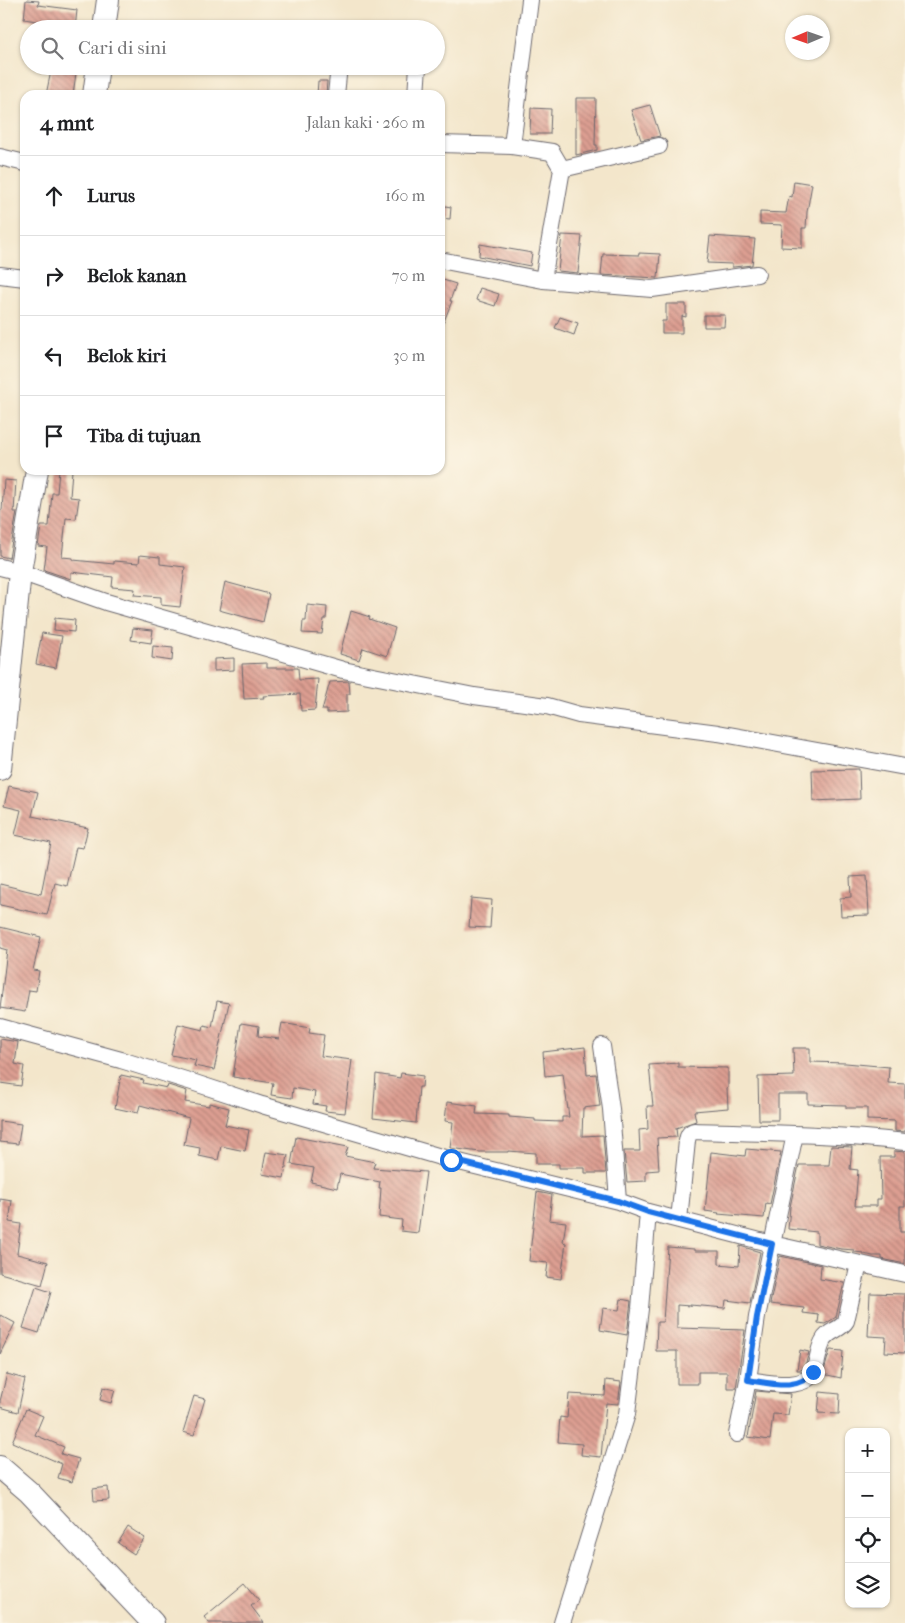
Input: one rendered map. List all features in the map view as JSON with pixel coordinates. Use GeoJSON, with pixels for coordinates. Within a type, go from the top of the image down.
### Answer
{"type":"FeatureCollection","features":[{"type":"Feature","properties":{"kind":"street"},"geometry":{"type":"LineString","coordinates":[[105,20],[108,0]]}},
{"type":"Feature","properties":{"kind":"street"},"geometry":{"type":"LineString","coordinates":[[512,146],[530,0]]}},
{"type":"Feature","properties":{"kind":"street"},"geometry":{"type":"LineString","coordinates":[[95,90],[97,75]]}},
{"type":"Feature","properties":{"kind":"street"},"geometry":{"type":"LineString","coordinates":[[337,90],[338,75]]}},
{"type":"Feature","properties":{"kind":"street"},"geometry":{"type":"LineString","coordinates":[[416,90],[417,75]]}},
{"type":"Feature","properties":{"kind":"street"},"geometry":{"type":"LineString","coordinates":[[445,144],[512,146],[552,152],[562,169],[543,280]]}},
{"type":"Feature","properties":{"kind":"street"},"geometry":{"type":"LineString","coordinates":[[562,169],[659,146]]}},
{"type":"Feature","properties":{"kind":"street"},"geometry":{"type":"LineString","coordinates":[[0,157],[20,162]]}},
{"type":"Feature","properties":{"kind":"street"},"geometry":{"type":"LineString","coordinates":[[445,261],[543,280],[652,289],[757,274]]}},
{"type":"Feature","properties":{"kind":"street"},"geometry":{"type":"LineString","coordinates":[[0,275],[20,277]]}},
{"type":"Feature","properties":{"kind":"street"},"geometry":{"type":"LineString","coordinates":[[0,768],[10,570],[36,475]]}},
{"type":"Feature","properties":{"kind":"street"},"geometry":{"type":"LineString","coordinates":[[10,570],[106,602],[343,670],[474,696],[547,706],[579,715],[718,733],[905,767]]}},
{"type":"Feature","properties":{"kind":"street"},"geometry":{"type":"LineString","coordinates":[[0,1027],[138,1066],[343,1130],[451,1160],[618,1201],[648,1212],[772,1244],[905,1274]]}},
{"type":"Feature","properties":{"kind":"street"},"geometry":{"type":"LineString","coordinates":[[602,1046],[611,1109],[618,1201]]}},
{"type":"Feature","properties":{"kind":"street"},"geometry":{"type":"LineString","coordinates":[[679,1220],[687,1141],[690,1132],[861,1137],[905,1142]]}},
{"type":"Feature","properties":{"kind":"street"},"geometry":{"type":"LineString","coordinates":[[737,1434],[748,1380],[757,1317],[795,1134]]}},
{"type":"Feature","properties":{"kind":"street"},"geometry":{"type":"LineString","coordinates":[[562,1623],[628,1414],[640,1310],[648,1212]]}},
{"type":"Feature","properties":{"kind":"street"},"geometry":{"type":"LineString","coordinates":[[748,1380],[790,1385],[808,1380],[813,1372],[823,1340],[829,1333],[843,1327],[846,1321],[859,1264]]}},
{"type":"Feature","properties":{"kind":"street"},"geometry":{"type":"LineString","coordinates":[[0,1467],[28,1492],[153,1623]]}},
{"type":"Feature","properties":{"kind":"building"},"geometry":{"type":"Polygon","coordinates":[[[26,0],[39,1],[38,5],[77,10],[76,20],[24,19],[26,0]]]}},
{"type":"Feature","properties":{"kind":"building"},"geometry":{"type":"Polygon","coordinates":[[[50,75],[76,75],[74,90],[47,90],[50,75]]]}},
{"type":"Feature","properties":{"kind":"building"},"geometry":{"type":"Polygon","coordinates":[[[318,81],[327,81],[326,90],[317,90],[318,81]]]}},
{"type":"Feature","properties":{"kind":"building"},"geometry":{"type":"Polygon","coordinates":[[[576,98],[596,98],[595,145],[597,145],[597,150],[576,155],[576,98]]]}},
{"type":"Feature","properties":{"kind":"building"},"geometry":{"type":"Polygon","coordinates":[[[650,105],[660,136],[641,140],[631,110],[650,105]]]}},
{"type":"Feature","properties":{"kind":"building"},"geometry":{"type":"Polygon","coordinates":[[[531,108],[551,109],[550,134],[530,134],[531,108]]]}},
{"type":"Feature","properties":{"kind":"building"},"geometry":{"type":"Polygon","coordinates":[[[794,181],[812,184],[806,228],[802,228],[802,248],[781,247],[782,225],[760,224],[760,212],[786,213],[789,196],[792,197],[794,181]]]}},
{"type":"Feature","properties":{"kind":"building"},"geometry":{"type":"Polygon","coordinates":[[[445,206],[451,207],[450,219],[445,218],[445,206]]]}},
{"type":"Feature","properties":{"kind":"building"},"geometry":{"type":"Polygon","coordinates":[[[562,235],[582,236],[578,273],[558,271],[562,235]]]}},
{"type":"Feature","properties":{"kind":"building"},"geometry":{"type":"Polygon","coordinates":[[[710,236],[755,239],[752,265],[732,267],[732,264],[707,263],[710,236]]]}},
{"type":"Feature","properties":{"kind":"building"},"geometry":{"type":"Polygon","coordinates":[[[480,244],[532,253],[530,266],[479,256],[480,244]]]}},
{"type":"Feature","properties":{"kind":"building"},"geometry":{"type":"Polygon","coordinates":[[[639,253],[660,254],[658,278],[601,275],[603,254],[639,255],[639,253]]]}},
{"type":"Feature","properties":{"kind":"building"},"geometry":{"type":"Polygon","coordinates":[[[445,281],[456,284],[450,301],[452,301],[445,319],[445,281]]]}},
{"type":"Feature","properties":{"kind":"building"},"geometry":{"type":"Polygon","coordinates":[[[480,288],[499,294],[495,306],[476,300],[480,288]]]}},
{"type":"Feature","properties":{"kind":"building"},"geometry":{"type":"Polygon","coordinates":[[[666,304],[686,304],[686,317],[682,316],[682,333],[662,333],[662,321],[666,321],[666,304]]]}},
{"type":"Feature","properties":{"kind":"building"},"geometry":{"type":"Polygon","coordinates":[[[704,315],[725,315],[724,327],[704,327],[704,315]]]}},
{"type":"Feature","properties":{"kind":"building"},"geometry":{"type":"Polygon","coordinates":[[[560,317],[578,323],[574,335],[555,328],[560,317]]]}},
{"type":"Feature","properties":{"kind":"building"},"geometry":{"type":"Polygon","coordinates":[[[59,475],[72,475],[70,497],[79,498],[76,519],[66,518],[62,557],[73,558],[73,560],[114,564],[114,561],[139,563],[140,555],[160,557],[160,564],[185,567],[180,607],[161,605],[161,597],[134,595],[135,589],[112,587],[113,577],[71,572],[71,579],[44,570],[47,547],[38,546],[41,526],[49,526],[52,493],[57,493],[59,475]]]}},
{"type":"Feature","properties":{"kind":"building"},"geometry":{"type":"Polygon","coordinates":[[[4,480],[16,481],[14,512],[17,512],[9,558],[0,556],[0,510],[2,510],[4,480]]]}},
{"type":"Feature","properties":{"kind":"building"},"geometry":{"type":"Polygon","coordinates":[[[225,582],[269,594],[263,622],[219,610],[225,582]]]}},
{"type":"Feature","properties":{"kind":"building"},"geometry":{"type":"Polygon","coordinates":[[[307,605],[327,607],[322,634],[302,633],[303,621],[306,621],[307,605]]]}},
{"type":"Feature","properties":{"kind":"building"},"geometry":{"type":"Polygon","coordinates":[[[351,611],[395,628],[387,656],[363,648],[359,660],[340,654],[351,611]]]}},
{"type":"Feature","properties":{"kind":"building"},"geometry":{"type":"Polygon","coordinates":[[[55,618],[75,620],[74,632],[54,630],[55,618]]]}},
{"type":"Feature","properties":{"kind":"building"},"geometry":{"type":"Polygon","coordinates":[[[133,628],[153,630],[151,643],[131,640],[133,628]]]}},
{"type":"Feature","properties":{"kind":"building"},"geometry":{"type":"Polygon","coordinates":[[[42,633],[62,636],[56,668],[36,664],[42,633]]]}},
{"type":"Feature","properties":{"kind":"building"},"geometry":{"type":"Polygon","coordinates":[[[153,646],[173,648],[172,661],[152,658],[153,646]]]}},
{"type":"Feature","properties":{"kind":"building"},"geometry":{"type":"Polygon","coordinates":[[[234,658],[234,670],[214,671],[214,659],[234,658]]]}},
{"type":"Feature","properties":{"kind":"building"},"geometry":{"type":"Polygon","coordinates":[[[267,663],[267,668],[298,668],[299,680],[318,679],[315,710],[301,711],[300,694],[244,699],[242,664],[267,663]]]}},
{"type":"Feature","properties":{"kind":"building"},"geometry":{"type":"Polygon","coordinates":[[[349,681],[350,694],[347,694],[347,712],[327,713],[327,710],[322,710],[330,682],[349,681]]]}},
{"type":"Feature","properties":{"kind":"building"},"geometry":{"type":"Polygon","coordinates":[[[859,769],[860,799],[813,801],[812,770],[859,769]]]}},
{"type":"Feature","properties":{"kind":"building"},"geometry":{"type":"Polygon","coordinates":[[[9,786],[38,792],[32,816],[88,828],[83,848],[76,847],[67,886],[55,883],[47,915],[0,905],[0,884],[41,894],[51,843],[15,835],[21,810],[4,806],[9,786]]]}},
{"type":"Feature","properties":{"kind":"building"},"geometry":{"type":"Polygon","coordinates":[[[867,876],[869,915],[841,916],[840,898],[851,897],[850,877],[867,876]]]}},
{"type":"Feature","properties":{"kind":"building"},"geometry":{"type":"Polygon","coordinates":[[[471,898],[492,900],[490,928],[469,927],[471,898]]]}},
{"type":"Feature","properties":{"kind":"building"},"geometry":{"type":"Polygon","coordinates":[[[0,927],[41,937],[33,970],[39,971],[36,991],[29,990],[25,1012],[0,1008],[7,950],[0,948],[0,927]]]}},
{"type":"Feature","properties":{"kind":"building"},"geometry":{"type":"Polygon","coordinates":[[[217,1001],[229,1003],[214,1070],[194,1066],[196,1060],[171,1055],[178,1024],[203,1030],[204,1025],[212,1027],[217,1001]]]}},
{"type":"Feature","properties":{"kind":"building"},"geometry":{"type":"Polygon","coordinates":[[[241,1023],[259,1026],[258,1036],[279,1039],[282,1023],[310,1028],[309,1033],[324,1035],[321,1056],[352,1060],[345,1113],[325,1111],[326,1106],[313,1104],[315,1092],[293,1088],[292,1098],[271,1095],[273,1083],[233,1077],[241,1023]]]}},
{"type":"Feature","properties":{"kind":"building"},"geometry":{"type":"Polygon","coordinates":[[[0,1039],[18,1042],[15,1064],[24,1066],[21,1086],[0,1083],[0,1039]]]}},
{"type":"Feature","properties":{"kind":"building"},"geometry":{"type":"Polygon","coordinates":[[[585,1047],[587,1075],[596,1074],[600,1106],[583,1108],[582,1136],[603,1135],[606,1173],[585,1173],[585,1168],[559,1168],[559,1164],[536,1164],[536,1153],[480,1152],[450,1148],[453,1122],[445,1121],[447,1102],[477,1106],[476,1114],[509,1115],[509,1117],[535,1119],[535,1121],[562,1122],[562,1117],[569,1117],[563,1074],[545,1076],[543,1052],[585,1047]]]}},
{"type":"Feature","properties":{"kind":"building"},"geometry":{"type":"Polygon","coordinates":[[[793,1048],[810,1048],[810,1062],[889,1067],[888,1083],[905,1084],[905,1132],[895,1131],[895,1121],[867,1120],[867,1108],[846,1108],[846,1105],[808,1104],[808,1094],[778,1094],[778,1120],[759,1120],[758,1077],[794,1076],[793,1048]]]}},
{"type":"Feature","properties":{"kind":"building"},"geometry":{"type":"Polygon","coordinates":[[[678,1063],[678,1067],[728,1068],[728,1108],[694,1111],[696,1121],[676,1128],[677,1137],[657,1138],[659,1170],[646,1171],[646,1181],[627,1182],[624,1151],[640,1151],[639,1130],[648,1129],[647,1106],[653,1106],[649,1065],[678,1063]]]}},
{"type":"Feature","properties":{"kind":"building"},"geometry":{"type":"Polygon","coordinates":[[[401,1073],[423,1076],[422,1087],[419,1087],[416,1123],[373,1118],[376,1074],[400,1078],[401,1073]]]}},
{"type":"Feature","properties":{"kind":"building"},"geometry":{"type":"Polygon","coordinates":[[[121,1075],[144,1080],[143,1083],[167,1088],[168,1085],[187,1091],[185,1102],[209,1106],[209,1103],[229,1108],[225,1125],[249,1130],[245,1151],[221,1146],[218,1160],[199,1156],[200,1148],[184,1145],[189,1118],[140,1105],[138,1113],[115,1108],[121,1075]]]}},
{"type":"Feature","properties":{"kind":"building"},"geometry":{"type":"Polygon","coordinates":[[[0,1121],[21,1124],[18,1144],[0,1142],[0,1121]]]}},
{"type":"Feature","properties":{"kind":"building"},"geometry":{"type":"Polygon","coordinates":[[[296,1137],[348,1147],[345,1156],[375,1162],[373,1168],[426,1172],[418,1233],[401,1231],[402,1220],[379,1217],[380,1182],[340,1174],[337,1188],[311,1182],[314,1168],[291,1164],[296,1137]]]}},
{"type":"Feature","properties":{"kind":"building"},"geometry":{"type":"Polygon","coordinates":[[[831,1146],[852,1147],[850,1169],[858,1170],[855,1206],[877,1206],[877,1199],[881,1199],[880,1157],[894,1157],[894,1151],[905,1152],[905,1206],[900,1206],[900,1232],[905,1232],[905,1264],[882,1259],[882,1256],[873,1256],[854,1252],[854,1250],[817,1244],[817,1232],[788,1229],[790,1207],[799,1165],[829,1165],[831,1146]]]}},
{"type":"Feature","properties":{"kind":"building"},"geometry":{"type":"Polygon","coordinates":[[[746,1149],[781,1152],[770,1204],[766,1203],[764,1218],[705,1211],[711,1152],[745,1156],[746,1149]]]}},
{"type":"Feature","properties":{"kind":"building"},"geometry":{"type":"Polygon","coordinates":[[[266,1152],[288,1155],[284,1178],[262,1174],[266,1152]]]}},
{"type":"Feature","properties":{"kind":"building"},"geometry":{"type":"Polygon","coordinates":[[[537,1192],[552,1195],[549,1220],[566,1222],[563,1242],[566,1243],[561,1279],[546,1277],[548,1263],[529,1261],[537,1192]]]}},
{"type":"Feature","properties":{"kind":"building"},"geometry":{"type":"Polygon","coordinates":[[[0,1199],[12,1201],[9,1222],[21,1224],[17,1254],[48,1262],[42,1285],[0,1273],[0,1199]]]}},
{"type":"Feature","properties":{"kind":"building"},"geometry":{"type":"Polygon","coordinates":[[[740,1246],[760,1252],[750,1303],[726,1300],[725,1308],[677,1305],[677,1328],[745,1330],[736,1388],[727,1388],[727,1372],[698,1372],[698,1384],[677,1384],[677,1351],[656,1351],[657,1322],[663,1322],[668,1247],[694,1249],[694,1251],[719,1251],[719,1264],[739,1266],[740,1246]]]}},
{"type":"Feature","properties":{"kind":"building"},"geometry":{"type":"Polygon","coordinates":[[[780,1256],[821,1265],[820,1279],[844,1283],[836,1317],[825,1324],[818,1323],[819,1315],[803,1313],[804,1308],[770,1304],[780,1256]]]}},
{"type":"Feature","properties":{"kind":"building"},"geometry":{"type":"Polygon","coordinates":[[[36,1287],[51,1292],[39,1333],[23,1328],[36,1287]]]}},
{"type":"Feature","properties":{"kind":"building"},"geometry":{"type":"Polygon","coordinates":[[[870,1293],[905,1294],[905,1353],[885,1352],[886,1337],[868,1336],[870,1293]]]}},
{"type":"Feature","properties":{"kind":"building"},"geometry":{"type":"Polygon","coordinates":[[[621,1299],[631,1301],[627,1335],[600,1330],[603,1308],[619,1310],[621,1299]]]}},
{"type":"Feature","properties":{"kind":"building"},"geometry":{"type":"Polygon","coordinates":[[[0,1315],[15,1323],[0,1354],[0,1315]]]}},
{"type":"Feature","properties":{"kind":"building"},"geometry":{"type":"Polygon","coordinates":[[[800,1350],[809,1352],[805,1366],[801,1370],[797,1370],[800,1350]]]}},
{"type":"Feature","properties":{"kind":"building"},"geometry":{"type":"Polygon","coordinates":[[[830,1350],[843,1351],[841,1378],[823,1374],[830,1350]]]}},
{"type":"Feature","properties":{"kind":"building"},"geometry":{"type":"Polygon","coordinates":[[[7,1374],[25,1379],[18,1412],[0,1407],[7,1374]]]}},
{"type":"Feature","properties":{"kind":"building"},"geometry":{"type":"Polygon","coordinates":[[[606,1380],[621,1382],[618,1404],[606,1403],[601,1457],[581,1455],[582,1444],[558,1442],[560,1417],[567,1418],[569,1394],[605,1396],[606,1380]]]}},
{"type":"Feature","properties":{"kind":"building"},"geometry":{"type":"Polygon","coordinates":[[[103,1387],[115,1390],[111,1403],[100,1400],[103,1387]]]}},
{"type":"Feature","properties":{"kind":"building"},"geometry":{"type":"Polygon","coordinates":[[[756,1391],[791,1394],[788,1415],[773,1414],[770,1440],[748,1437],[756,1391]]]}},
{"type":"Feature","properties":{"kind":"building"},"geometry":{"type":"Polygon","coordinates":[[[820,1392],[840,1394],[839,1414],[818,1413],[820,1392]]]}},
{"type":"Feature","properties":{"kind":"building"},"geometry":{"type":"Polygon","coordinates":[[[194,1396],[205,1399],[194,1435],[183,1432],[194,1396]]]}},
{"type":"Feature","properties":{"kind":"building"},"geometry":{"type":"Polygon","coordinates":[[[26,1409],[43,1416],[35,1435],[64,1447],[61,1454],[79,1459],[72,1482],[58,1478],[62,1464],[12,1442],[26,1409]]]}},
{"type":"Feature","properties":{"kind":"building"},"geometry":{"type":"Polygon","coordinates":[[[108,1487],[109,1500],[94,1501],[93,1489],[108,1487]]]}},
{"type":"Feature","properties":{"kind":"building"},"geometry":{"type":"Polygon","coordinates":[[[128,1527],[145,1538],[134,1554],[118,1543],[128,1527]]]}},
{"type":"Feature","properties":{"kind":"building"},"geometry":{"type":"Polygon","coordinates":[[[245,1583],[259,1600],[251,1606],[264,1623],[209,1623],[204,1617],[245,1583]]]}},
{"type":"Feature","properties":{"kind":"route"},"geometry":{"type":"LineString","coordinates":[[451,1160],[618,1201],[648,1212],[772,1244],[757,1317],[748,1380],[790,1385],[808,1380],[813,1372]]}}]}
